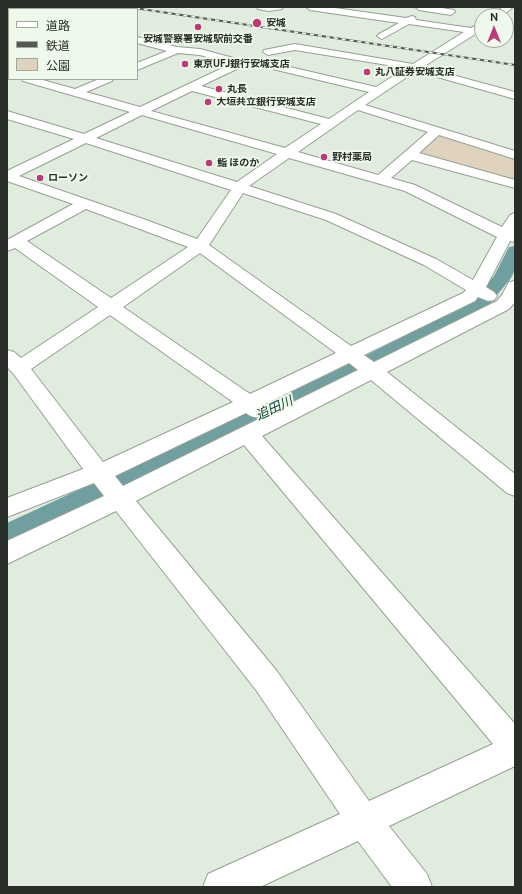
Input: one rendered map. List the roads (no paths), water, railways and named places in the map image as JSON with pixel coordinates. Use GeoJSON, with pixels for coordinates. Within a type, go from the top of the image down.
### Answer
{"type":"FeatureCollection","features":[{"type":"Feature","properties":{"kind":"street"},"geometry":{"type":"LineString","coordinates":[[261,7],[279,7]]}},
{"type":"Feature","properties":{"kind":"street"},"geometry":{"type":"LineString","coordinates":[[310,7],[409,21],[474,28]]}},
{"type":"Feature","properties":{"kind":"street"},"geometry":{"type":"LineString","coordinates":[[419,7],[432,8],[460,14]]}},
{"type":"Feature","properties":{"kind":"street"},"geometry":{"type":"LineString","coordinates":[[382,36],[432,8]]}},
{"type":"Feature","properties":{"kind":"street"},"geometry":{"type":"LineString","coordinates":[[414,887],[364,820],[266,680],[119,499],[13,362],[110,307],[200,246],[240,187],[378,91],[474,30]]}},
{"type":"Feature","properties":{"kind":"street"},"geometry":{"type":"LineString","coordinates":[[138,40],[174,49],[200,52],[241,62],[264,64],[378,91]]}},
{"type":"Feature","properties":{"kind":"street"},"geometry":{"type":"LineString","coordinates":[[138,67],[174,49],[214,47]]}},
{"type":"Feature","properties":{"kind":"street"},"geometry":{"type":"LineString","coordinates":[[264,64],[264,51],[296,47],[414,67],[515,96]]}},
{"type":"Feature","properties":{"kind":"street"},"geometry":{"type":"LineString","coordinates":[[7,176],[86,139],[241,62]]}},
{"type":"Feature","properties":{"kind":"street"},"geometry":{"type":"LineString","coordinates":[[30,80],[286,154],[410,188],[511,236]]}},
{"type":"Feature","properties":{"kind":"street"},"geometry":{"type":"LineString","coordinates":[[76,93],[106,80]]}},
{"type":"Feature","properties":{"kind":"street"},"geometry":{"type":"LineString","coordinates":[[190,87],[331,123]]}},
{"type":"Feature","properties":{"kind":"street"},"geometry":{"type":"LineString","coordinates":[[357,106],[515,155]]}},
{"type":"Feature","properties":{"kind":"street"},"geometry":{"type":"LineString","coordinates":[[7,115],[332,217],[395,244],[509,309]]}},
{"type":"Feature","properties":{"kind":"street"},"geometry":{"type":"LineString","coordinates":[[380,180],[436,131]]}},
{"type":"Feature","properties":{"kind":"street"},"geometry":{"type":"LineString","coordinates":[[410,155],[515,184]]}},
{"type":"Feature","properties":{"kind":"street"},"geometry":{"type":"LineString","coordinates":[[7,176],[141,223],[200,246],[373,371],[515,487]]}},
{"type":"Feature","properties":{"kind":"street"},"geometry":{"type":"LineString","coordinates":[[84,204],[11,244],[110,307],[248,402],[258,428],[515,747]]}},
{"type":"Feature","properties":{"kind":"street"},"geometry":{"type":"LineString","coordinates":[[7,508],[98,472],[111,469],[469,297],[476,289],[511,236],[515,218]]}},
{"type":"Feature","properties":{"kind":"street"},"geometry":{"type":"LineString","coordinates":[[509,309],[510,297],[515,286]]}},
{"type":"Feature","properties":{"kind":"street"},"geometry":{"type":"LineString","coordinates":[[7,553],[119,499],[373,371],[509,309]]}},
{"type":"Feature","properties":{"kind":"street"},"geometry":{"type":"LineString","coordinates":[[221,887],[515,750]]}},
{"type":"Feature","properties":{"kind":"waterway","name":"追田川"},"geometry":{"type":"LineString","coordinates":[[7,535],[341,377],[477,307],[502,278],[515,251]]}},
{"type":"Feature","properties":{"kind":"railway"},"geometry":{"type":"LineString","coordinates":[[128,7],[135,8]]}},
{"type":"Feature","properties":{"kind":"railway"},"geometry":{"type":"LineString","coordinates":[[138,8],[515,65]]}},
{"type":"Feature","properties":{"kind":"place","name":"安城"},"geometry":{"type":"Point","coordinates":[257,23]}},
{"type":"Feature","properties":{"kind":"place","name":"安城警察署安城駅前交番"},"geometry":{"type":"Point","coordinates":[198,27]}},
{"type":"Feature","properties":{"kind":"place","name":"東京UFJ銀行安城支店"},"geometry":{"type":"Point","coordinates":[185,64]}},
{"type":"Feature","properties":{"kind":"place","name":"丸八証券安城支店"},"geometry":{"type":"Point","coordinates":[367,72]}},
{"type":"Feature","properties":{"kind":"place","name":"丸長"},"geometry":{"type":"Point","coordinates":[219,89]}},
{"type":"Feature","properties":{"kind":"place","name":"大垣共立銀行安城支店"},"geometry":{"type":"Point","coordinates":[208,102]}},
{"type":"Feature","properties":{"kind":"place","name":"野村薬局"},"geometry":{"type":"Point","coordinates":[324,157]}},
{"type":"Feature","properties":{"kind":"place","name":"鮨 ほのか"},"geometry":{"type":"Point","coordinates":[209,163]}},
{"type":"Feature","properties":{"kind":"place","name":"ローソン"},"geometry":{"type":"Point","coordinates":[40,178]}}]}
